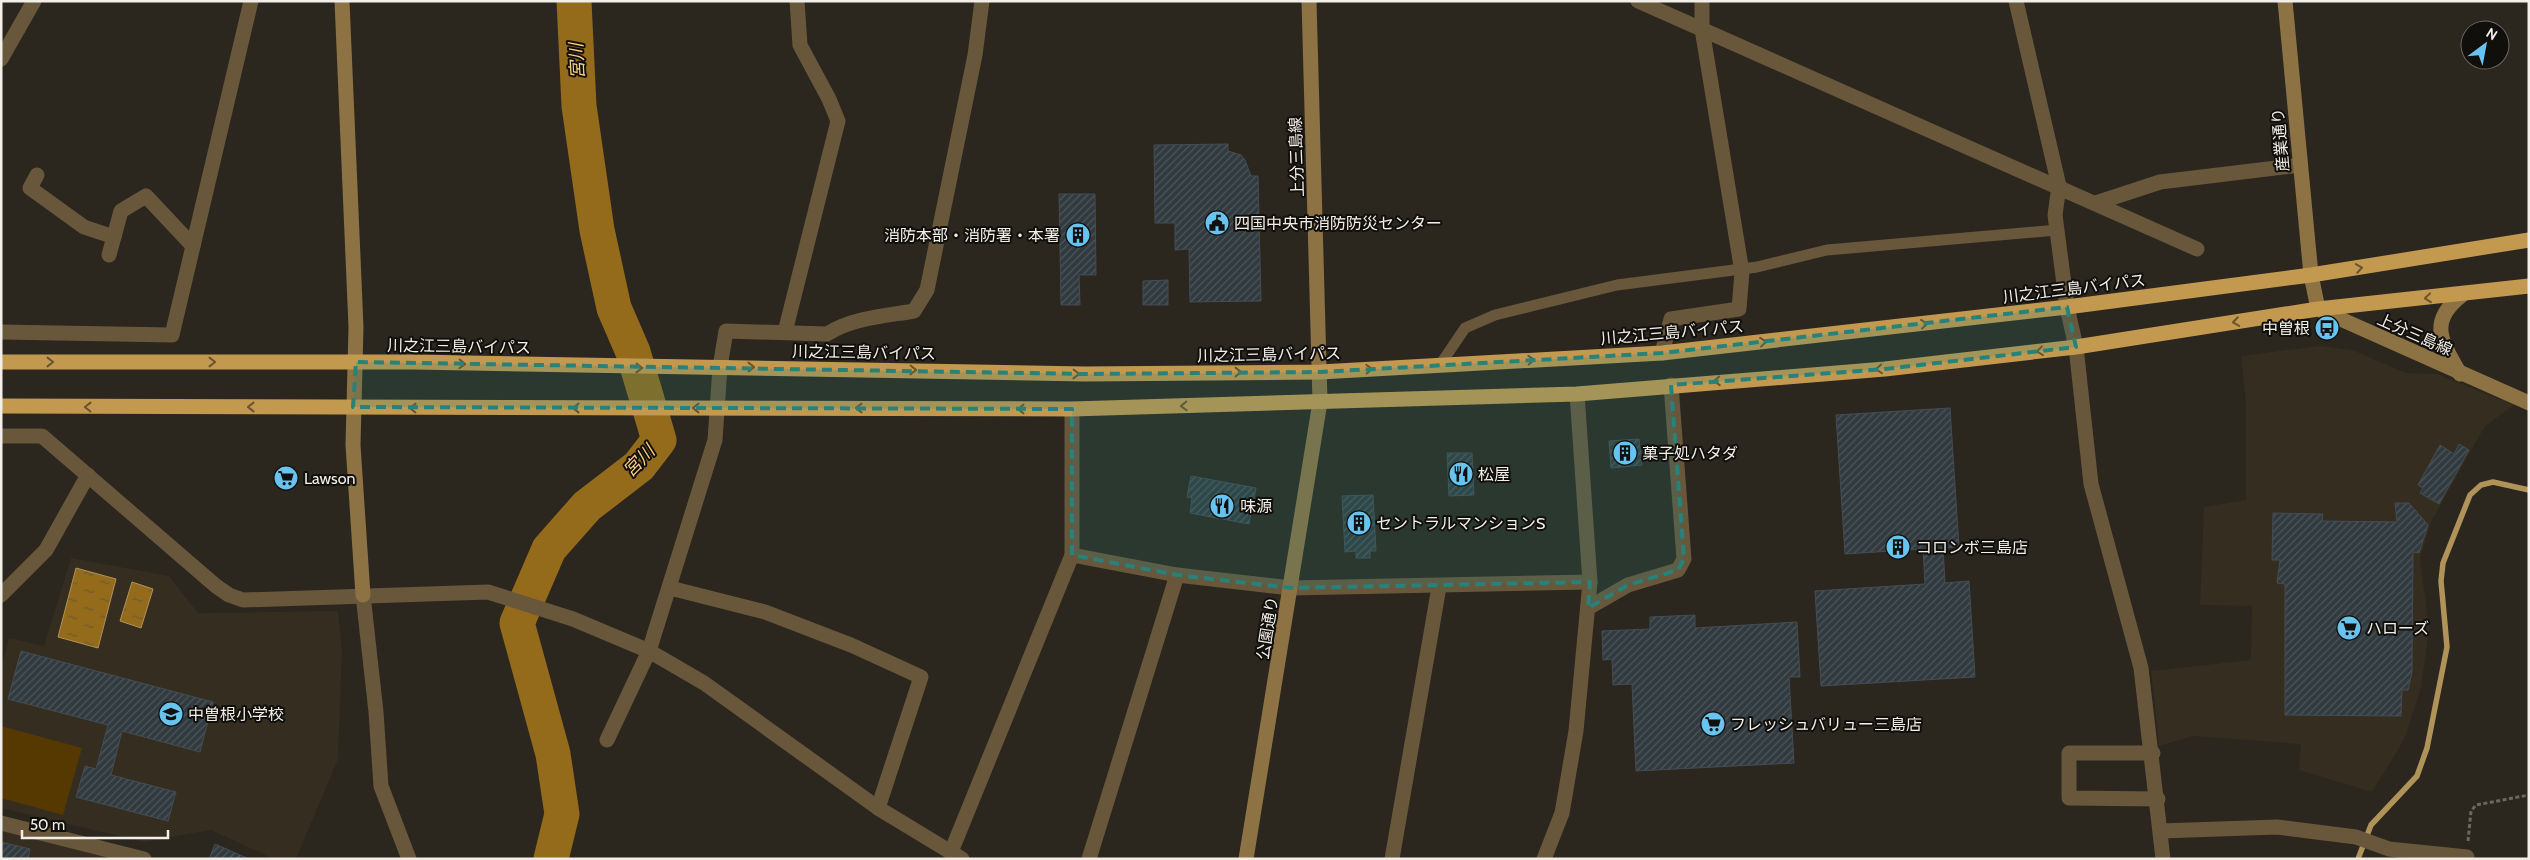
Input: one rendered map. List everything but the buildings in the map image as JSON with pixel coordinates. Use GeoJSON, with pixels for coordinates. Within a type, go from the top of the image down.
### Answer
{"type":"FeatureCollection","features":[{"type":"Feature","properties":{"kind":"highway","name":"川之江三島バイパス"},"geometry":{"type":"LineString","coordinates":[[1,362],[356,362],[610,368],[1085,374],[1320,372],[1662,353],[2067,308],[2311,275],[2529,240]]}},
{"type":"Feature","properties":{"kind":"highway"},"geometry":{"type":"LineString","coordinates":[[1,406],[1072,409],[1577,394],[1885,369],[2076,347],[2318,309],[2462,295],[2529,286]]}},
{"type":"Feature","properties":{"kind":"street"},"geometry":{"type":"LineString","coordinates":[[1,59],[34,1]]}},
{"type":"Feature","properties":{"kind":"street"},"geometry":{"type":"LineString","coordinates":[[1,332],[172,334],[251,1]]}},
{"type":"Feature","properties":{"kind":"street"},"geometry":{"type":"LineString","coordinates":[[342,1],[356,362],[353,445],[363,595],[376,712],[381,786],[409,859]]}},
{"type":"Feature","properties":{"kind":"street"},"geometry":{"type":"LineString","coordinates":[[785,332],[838,121],[829,99],[800,45],[797,1]]}},
{"type":"Feature","properties":{"kind":"street"},"geometry":{"type":"LineString","coordinates":[[607,740],[649,651],[715,440],[720,368],[726,331],[827,334],[836,328],[864,320],[914,311],[927,290],[975,55],[982,1]]}},
{"type":"Feature","properties":{"kind":"street","name":"上分三島線"},"geometry":{"type":"LineString","coordinates":[[1309,1],[1320,402]]}},
{"type":"Feature","properties":{"kind":"street"},"geometry":{"type":"LineString","coordinates":[[1638,1],[2059,186],[2197,249]]}},
{"type":"Feature","properties":{"kind":"street"},"geometry":{"type":"LineString","coordinates":[[1662,353],[1671,319],[1739,309],[1742,269],[1702,29],[1702,1]]}},
{"type":"Feature","properties":{"kind":"street"},"geometry":{"type":"LineString","coordinates":[[2016,1],[2059,186],[2055,215],[2067,308],[2076,347],[2091,484],[2141,668],[2153,753],[2163,859]]}},
{"type":"Feature","properties":{"kind":"street","name":"産業通り"},"geometry":{"type":"LineString","coordinates":[[2285,1],[2311,275]]}},
{"type":"Feature","properties":{"kind":"street"},"geometry":{"type":"LineString","coordinates":[[2096,203],[2160,182],[2300,166]]}},
{"type":"Feature","properties":{"kind":"street"},"geometry":{"type":"LineString","coordinates":[[37,175],[30,188],[84,227],[114,237]]}},
{"type":"Feature","properties":{"kind":"street"},"geometry":{"type":"LineString","coordinates":[[109,255],[121,211],[146,196],[193,246]]}},
{"type":"Feature","properties":{"kind":"street"},"geometry":{"type":"LineString","coordinates":[[2311,275],[2318,309]]}},
{"type":"Feature","properties":{"kind":"street"},"geometry":{"type":"LineString","coordinates":[[2460,374],[2447,352],[2441,328],[2442,316],[2447,306],[2462,295]]}},
{"type":"Feature","properties":{"kind":"street","name":"上分三島線"},"geometry":{"type":"LineString","coordinates":[[2318,309],[2460,374],[2529,403]]}},
{"type":"Feature","properties":{"kind":"street"},"geometry":{"type":"LineString","coordinates":[[1588,608],[1628,585],[1678,570],[1684,559],[1671,385]]}},
{"type":"Feature","properties":{"kind":"street"},"geometry":{"type":"LineString","coordinates":[[1544,859],[1562,813],[1576,731],[1590,582],[1577,394]]}},
{"type":"Feature","properties":{"kind":"street","name":"公園通り"},"geometry":{"type":"LineString","coordinates":[[1246,859],[1320,402]]}},
{"type":"Feature","properties":{"kind":"street"},"geometry":{"type":"LineString","coordinates":[[1,436],[42,436],[229,594],[243,600],[488,592],[573,619],[649,651],[704,682],[878,808],[957,855],[1072,556],[1072,409]]}},
{"type":"Feature","properties":{"kind":"street"},"geometry":{"type":"LineString","coordinates":[[1,595],[46,550],[88,475]]}},
{"type":"Feature","properties":{"kind":"street"},"geometry":{"type":"LineString","coordinates":[[1072,556],[1177,575],[1291,588],[1439,587],[1590,582]]}},
{"type":"Feature","properties":{"kind":"street"},"geometry":{"type":"LineString","coordinates":[[1089,859],[1177,575]]}},
{"type":"Feature","properties":{"kind":"street"},"geometry":{"type":"LineString","coordinates":[[1392,859],[1439,587]]}},
{"type":"Feature","properties":{"kind":"street"},"geometry":{"type":"LineString","coordinates":[[670,588],[765,612],[851,645],[921,676],[878,808]]}},
{"type":"Feature","properties":{"kind":"street"},"geometry":{"type":"LineString","coordinates":[[2153,753],[2069,753],[2069,798],[2158,799]]}},
{"type":"Feature","properties":{"kind":"street"},"geometry":{"type":"LineString","coordinates":[[1,823],[144,859]]}},
{"type":"Feature","properties":{"kind":"street"},"geometry":{"type":"LineString","coordinates":[[2161,831],[2277,827],[2356,837],[2389,849],[2467,858]]}},
{"type":"Feature","properties":{"kind":"lane"},"geometry":{"type":"LineString","coordinates":[[1440,365],[1464,328],[1495,315],[1617,285],[1742,269],[1827,250],[2057,230]]}},
{"type":"Feature","properties":{"kind":"path"},"geometry":{"type":"LineString","coordinates":[[2467,858],[2470,811],[2476,806],[2529,796]]}},
{"type":"Feature","properties":{"kind":"highlighted area"},"geometry":{"type":"Polygon","coordinates":[[[2067,307],[2076,347],[1885,369],[1671,385],[1684,559],[1678,570],[1628,585],[1588,608],[1590,582],[1291,588],[1177,575],[1072,555],[1072,409],[353,407],[356,362],[1085,374],[1320,372],[1662,353],[2067,307]]]}},
{"type":"Feature","properties":{"kind":"shaded area"},"geometry":{"type":"Polygon","coordinates":[[[2320,346],[2352,350],[2406,373],[2437,374],[2514,405],[2485,426],[2432,520],[2420,558],[2429,629],[2421,688],[2404,740],[2372,792],[2299,770],[2301,744],[2193,736],[2159,746],[2151,671],[2251,660],[2252,606],[2200,605],[2204,507],[2246,500],[2246,404],[2241,356],[2320,346]]]}},
{"type":"Feature","properties":{"kind":"shaded area","name":"中曽根小学校"},"geometry":{"type":"Polygon","coordinates":[[[71,558],[169,576],[198,613],[338,611],[342,651],[338,759],[296,859],[274,859],[211,830],[144,842],[1,808],[1,669],[9,638],[44,646],[71,558]]]}},
{"type":"Feature","properties":{"kind":"shaded area"},"geometry":{"type":"Polygon","coordinates":[[[1,726],[82,748],[63,815],[1,798],[1,726]]]}},
{"type":"Feature","properties":{"kind":"shaded area"},"geometry":{"type":"Polygon","coordinates":[[[1,829],[117,859],[1,859],[1,829]]]}},
{"type":"Feature","properties":{"kind":"water"},"geometry":{"type":"Polygon","coordinates":[[[76,568],[116,579],[98,648],[58,637],[76,568]]]}},
{"type":"Feature","properties":{"kind":"water"},"geometry":{"type":"Polygon","coordinates":[[[132,582],[153,589],[141,628],[120,621],[132,582]]]}},
{"type":"Feature","properties":{"kind":"waterway","name":"宮川"},"geometry":{"type":"LineString","coordinates":[[551,859],[562,814],[553,754],[517,623],[549,549],[587,506],[639,466],[659,440],[633,352],[614,308],[597,230],[579,106],[574,1]]}},
{"type":"Feature","properties":{"kind":"waterway"},"geometry":{"type":"LineString","coordinates":[[2358,859],[2371,825],[2417,776],[2427,748],[2447,647],[2441,581],[2443,563],[2470,495],[2481,485],[2493,482],[2529,490]]}},
{"type":"Feature","properties":{"kind":"place","name":"四国中央市消防防災センター"},"geometry":{"type":"Point","coordinates":[1217,223]}},
{"type":"Feature","properties":{"kind":"place","name":"消防本部・消防署・本署"},"geometry":{"type":"Point","coordinates":[1078,235]}},
{"type":"Feature","properties":{"kind":"place","name":"中曽根"},"geometry":{"type":"Point","coordinates":[2327,328]}},
{"type":"Feature","properties":{"kind":"place","name":"菓子処ハタダ"},"geometry":{"type":"Point","coordinates":[1625,453]}},
{"type":"Feature","properties":{"kind":"place","name":"松屋"},"geometry":{"type":"Point","coordinates":[1461,474]}},
{"type":"Feature","properties":{"kind":"place","name":"Lawson"},"geometry":{"type":"Point","coordinates":[286,478]}},
{"type":"Feature","properties":{"kind":"place","name":"味源"},"geometry":{"type":"Point","coordinates":[1222,506]}},
{"type":"Feature","properties":{"kind":"place","name":"セントラルマンションS"},"geometry":{"type":"Point","coordinates":[1359,523]}},
{"type":"Feature","properties":{"kind":"place","name":"コロンボ三島店"},"geometry":{"type":"Point","coordinates":[1898,547]}},
{"type":"Feature","properties":{"kind":"place","name":"ハローズ"},"geometry":{"type":"Point","coordinates":[2349,628]}},
{"type":"Feature","properties":{"kind":"place","name":"中曽根小学校"},"geometry":{"type":"Point","coordinates":[171,714]}},
{"type":"Feature","properties":{"kind":"place","name":"フレッシュバリュー三島店"},"geometry":{"type":"Point","coordinates":[1713,724]}}]}
